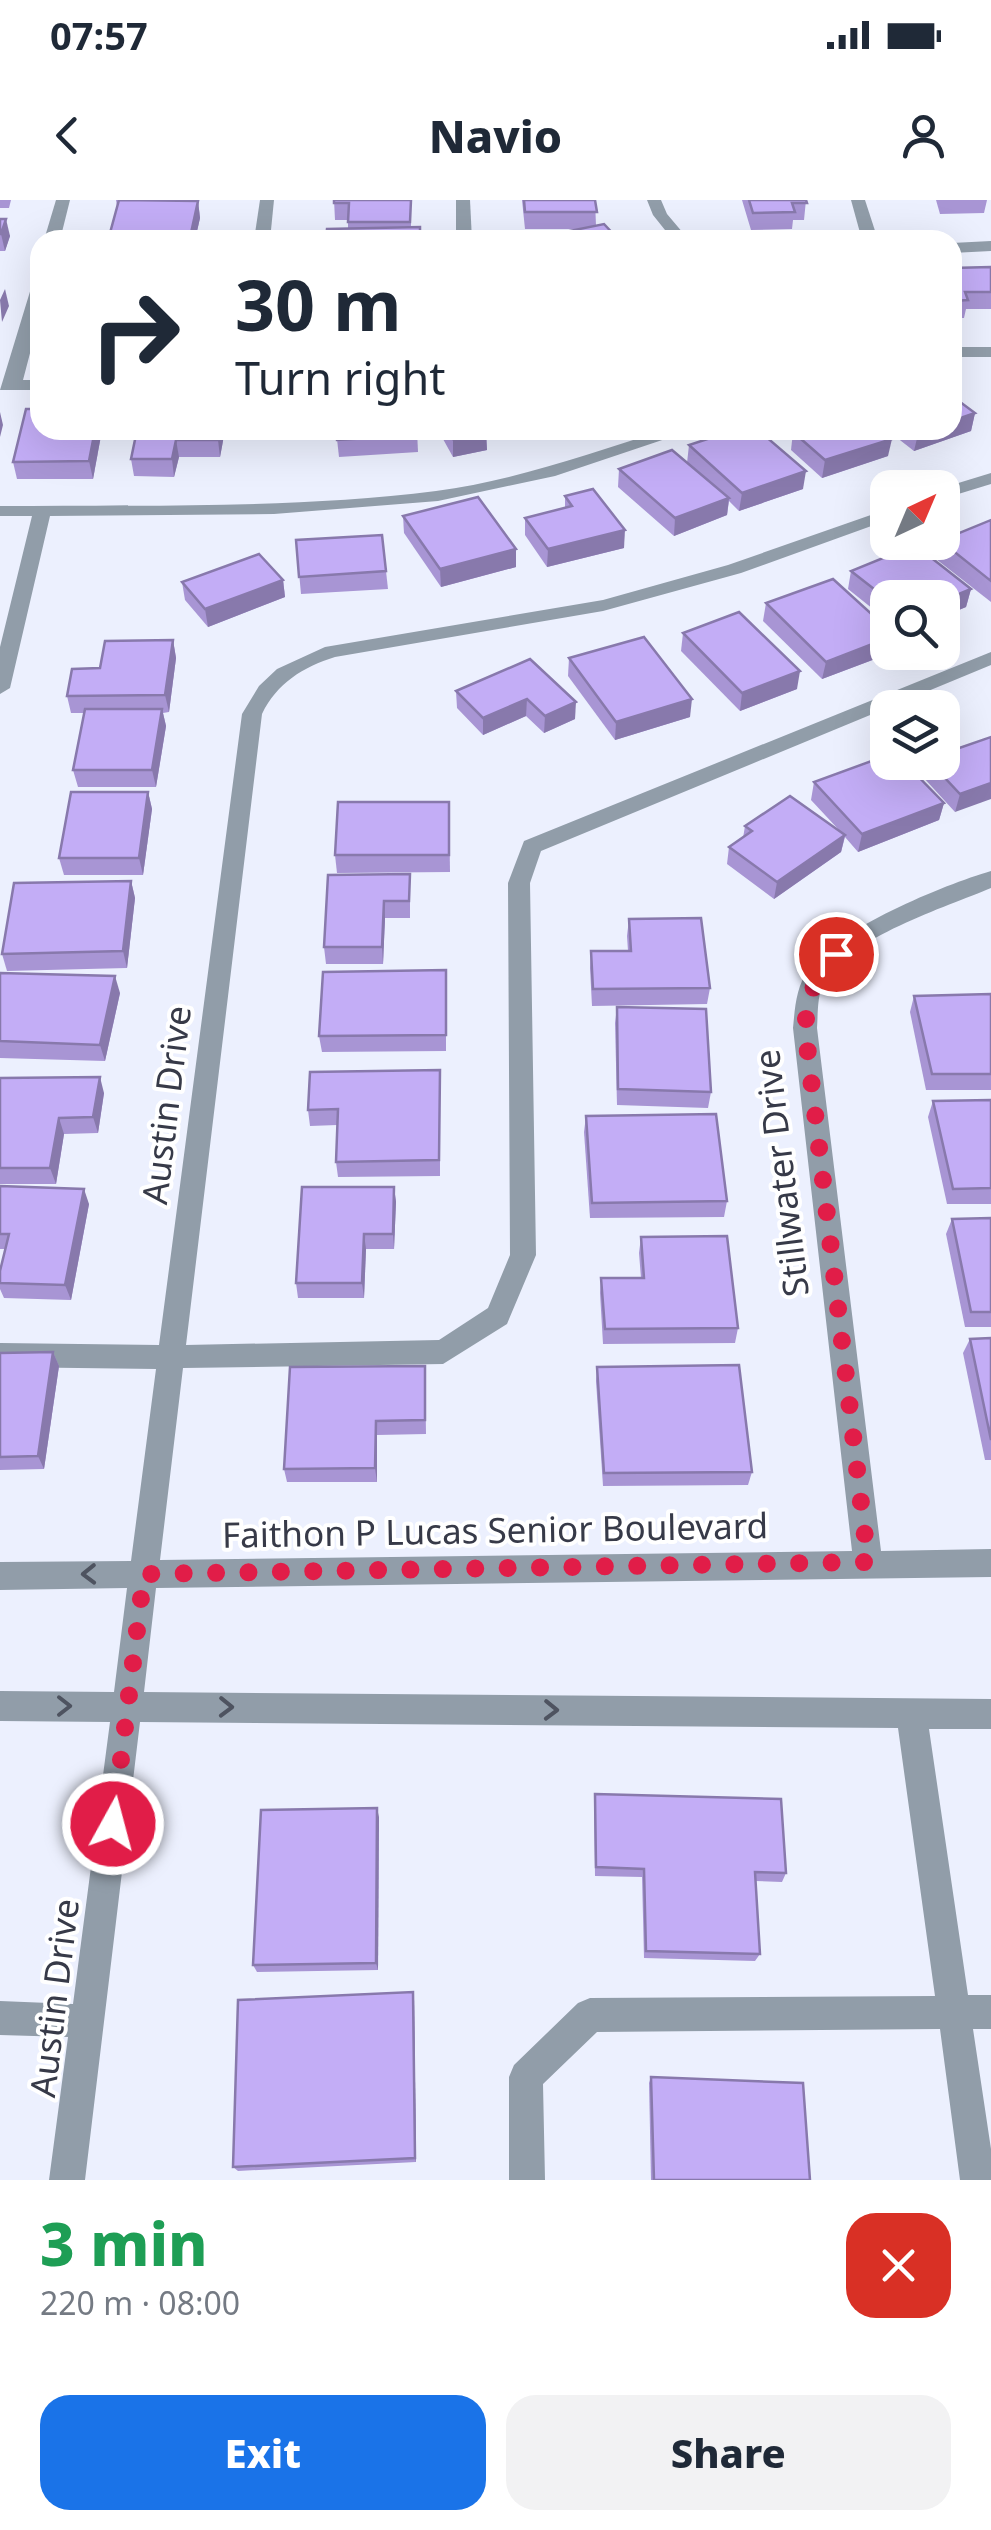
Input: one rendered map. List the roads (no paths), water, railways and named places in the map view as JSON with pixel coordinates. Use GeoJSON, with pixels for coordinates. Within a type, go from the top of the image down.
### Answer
{"type":"FeatureCollection","features":[{"type":"Feature","properties":{"kind":"street"},"geometry":{"type":"LineString","coordinates":[[55,230],[63,200]]}},
{"type":"Feature","properties":{"kind":"street"},"geometry":{"type":"LineString","coordinates":[[263,230],[267,200]]}},
{"type":"Feature","properties":{"kind":"street"},"geometry":{"type":"LineString","coordinates":[[463,200],[464,230]]}},
{"type":"Feature","properties":{"kind":"street"},"geometry":{"type":"LineString","coordinates":[[654,200],[673,230]]}},
{"type":"Feature","properties":{"kind":"street"},"geometry":{"type":"LineString","coordinates":[[858,200],[867,230]]}},
{"type":"Feature","properties":{"kind":"street"},"geometry":{"type":"LineString","coordinates":[[962,247],[991,246]]}},
{"type":"Feature","properties":{"kind":"street"},"geometry":{"type":"LineString","coordinates":[[6,385],[30,314]]}},
{"type":"Feature","properties":{"kind":"street"},"geometry":{"type":"LineString","coordinates":[[962,352],[991,352]]}},
{"type":"Feature","properties":{"kind":"street"},"geometry":{"type":"LineString","coordinates":[[0,511],[274,509],[438,496],[548,472],[651,440]]}},
{"type":"Feature","properties":{"kind":"street"},"geometry":{"type":"LineString","coordinates":[[960,488],[991,478]]}},
{"type":"Feature","properties":{"kind":"street"},"geometry":{"type":"LineString","coordinates":[[0,688],[42,510]]}},
{"type":"Feature","properties":{"kind":"street","name":"Austin Drive"},"geometry":{"type":"LineString","coordinates":[[67,2180],[252,714],[259,696],[292,668],[332,651],[564,614],[640,597],[789,551],[870,521]]}},
{"type":"Feature","properties":{"kind":"street"},"geometry":{"type":"LineString","coordinates":[[0,1355],[171,1358],[443,1352],[498,1316],[523,1256],[519,882],[532,846],[991,658]]}},
{"type":"Feature","properties":{"kind":"street","name":"Stillwater Drive"},"geometry":{"type":"LineString","coordinates":[[868,1562],[805,1028],[808,996],[817,974],[836,954],[874,932],[990,881]]}},
{"type":"Feature","properties":{"kind":"street","name":"Faithon P Lucas Senior Boulevard"},"geometry":{"type":"LineString","coordinates":[[0,1576],[991,1563]]}},
{"type":"Feature","properties":{"kind":"street"},"geometry":{"type":"LineString","coordinates":[[0,1706],[991,1714]]}},
{"type":"Feature","properties":{"kind":"street"},"geometry":{"type":"LineString","coordinates":[[910,1713],[978,2180]]}},
{"type":"Feature","properties":{"kind":"street"},"geometry":{"type":"LineString","coordinates":[[527,2180],[526,2077],[590,2015],[991,2012]]}},
{"type":"Feature","properties":{"kind":"street"},"geometry":{"type":"LineString","coordinates":[[0,2018],[88,2021]]}}]}
